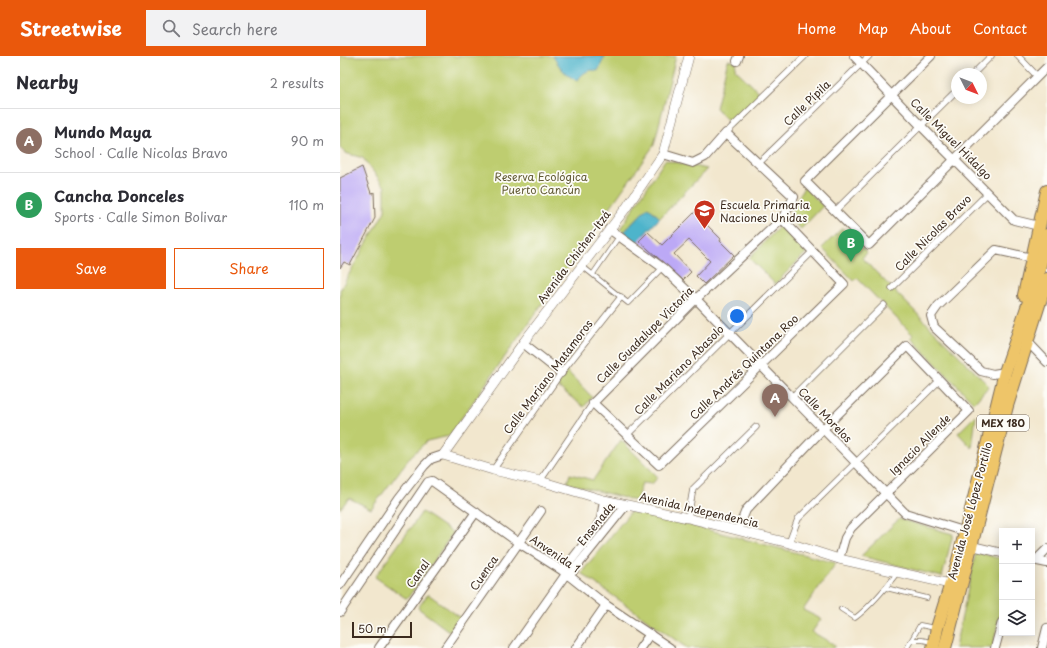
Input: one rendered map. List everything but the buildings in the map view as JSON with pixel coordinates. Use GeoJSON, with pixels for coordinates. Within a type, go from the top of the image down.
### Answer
{"type":"FeatureCollection","features":[{"type":"Feature","properties":{"kind":"main road"},"geometry":{"type":"LineString","coordinates":[[1015,341],[1047,191]]}},
{"type":"Feature","properties":{"kind":"main road","name":"Avenida José López Portillo"},"geometry":{"type":"LineString","coordinates":[[934,645],[950,584],[968,539],[1028,342],[1043,279],[1047,235]]}},
{"type":"Feature","properties":{"kind":"main road","name":"Avenida José López Portillo"},"geometry":{"type":"LineString","coordinates":[[946,648],[968,539],[1005,372],[1015,341],[1043,279]]}},
{"type":"Feature","properties":{"kind":"main road"},"geometry":{"type":"LineString","coordinates":[[1028,342],[1047,298]]}},
{"type":"Feature","properties":{"kind":"street","name":"Avenida Chichen-Itzá"},"geometry":{"type":"LineString","coordinates":[[443,455],[523,343],[626,208],[663,154],[689,56]]}},
{"type":"Feature","properties":{"kind":"street"},"geometry":{"type":"LineString","coordinates":[[663,154],[693,163],[705,157],[726,133],[805,56]]}},
{"type":"Feature","properties":{"kind":"street","name":"Calle Miguel Hidalgo"},"geometry":{"type":"LineString","coordinates":[[854,56],[1014,220],[1039,226]]}},
{"type":"Feature","properties":{"kind":"street","name":"Calle Pípila"},"geometry":{"type":"LineString","coordinates":[[758,164],[869,56]]}},
{"type":"Feature","properties":{"kind":"street"},"geometry":{"type":"LineString","coordinates":[[931,56],[805,181],[869,245],[1047,67]]}},
{"type":"Feature","properties":{"kind":"street"},"geometry":{"type":"LineString","coordinates":[[979,68],[991,56]]}},
{"type":"Feature","properties":{"kind":"street"},"geometry":{"type":"LineString","coordinates":[[1018,56],[1037,76]]}},
{"type":"Feature","properties":{"kind":"street"},"geometry":{"type":"LineString","coordinates":[[835,210],[951,96]]}},
{"type":"Feature","properties":{"kind":"street"},"geometry":{"type":"LineString","coordinates":[[726,133],[758,164]]}},
{"type":"Feature","properties":{"kind":"street","name":"Calle Guadalupe Victoria"},"geometry":{"type":"LineString","coordinates":[[540,481],[593,403],[696,299],[782,219],[794,197],[758,164]]}},
{"type":"Feature","properties":{"kind":"street","name":"Calle Nicolas Bravo"},"geometry":{"type":"LineString","coordinates":[[892,288],[988,193]]}},
{"type":"Feature","properties":{"kind":"street"},"geometry":{"type":"LineString","coordinates":[[782,219],[813,251]]}},
{"type":"Feature","properties":{"kind":"street","name":"Calle Morelos"},"geometry":{"type":"LineString","coordinates":[[609,229],[663,268],[696,299],[905,513],[999,552]]}},
{"type":"Feature","properties":{"kind":"street"},"geometry":{"type":"LineString","coordinates":[[1005,372],[993,374],[981,371],[934,327],[931,316],[938,306],[996,250],[1032,258]]}},
{"type":"Feature","properties":{"kind":"street","name":"Calle Andrés Quintana Roo"},"geometry":{"type":"LineString","coordinates":[[627,435],[659,465],[844,284],[813,251]]}},
{"type":"Feature","properties":{"kind":"street","name":"Calle Mariano Abasolo"},"geometry":{"type":"LineString","coordinates":[[627,435],[813,251]]}},
{"type":"Feature","properties":{"kind":"street","name":"Calle Mariano Matamoros"},"geometry":{"type":"LineString","coordinates":[[493,470],[561,373],[621,297]]}},
{"type":"Feature","properties":{"kind":"street"},"geometry":{"type":"LineString","coordinates":[[792,397],[884,305]]}},
{"type":"Feature","properties":{"kind":"street"},"geometry":{"type":"LineString","coordinates":[[1028,342],[1046,358]]}},
{"type":"Feature","properties":{"kind":"street"},"geometry":{"type":"LineString","coordinates":[[523,343],[561,373]]}},
{"type":"Feature","properties":{"kind":"street"},"geometry":{"type":"LineString","coordinates":[[738,530],[746,510],[823,429],[907,346],[940,380],[798,519],[789,543]]}},
{"type":"Feature","properties":{"kind":"street","name":"Ignacio Allende"},"geometry":{"type":"LineString","coordinates":[[839,559],[845,538],[851,528],[969,411],[940,380]]}},
{"type":"Feature","properties":{"kind":"street"},"geometry":{"type":"LineString","coordinates":[[593,403],[627,435]]}},
{"type":"Feature","properties":{"kind":"street"},"geometry":{"type":"LineString","coordinates":[[688,518],[693,489],[756,427]]}},
{"type":"Feature","properties":{"kind":"street"},"geometry":{"type":"LineString","coordinates":[[340,585],[399,498],[424,466],[430,459],[443,455]]}},
{"type":"Feature","properties":{"kind":"street","name":"Avenida Independencia"},"geometry":{"type":"LineString","coordinates":[[443,455],[604,500],[738,530],[789,543],[839,559],[950,584]]}},
{"type":"Feature","properties":{"kind":"street","name":"Anvenida 1"},"geometry":{"type":"LineString","coordinates":[[340,612],[428,482],[432,481],[519,543],[566,574],[606,606],[670,648]]}},
{"type":"Feature","properties":{"kind":"street","name":"Ensenada"},"geometry":{"type":"LineString","coordinates":[[514,648],[566,574],[599,523],[603,511],[604,500]]}},
{"type":"Feature","properties":{"kind":"street","name":"Ensenada"},"geometry":{"type":"LineString","coordinates":[[566,574],[626,505]]}},
{"type":"Feature","properties":{"kind":"street","name":"Cuenca"},"geometry":{"type":"LineString","coordinates":[[445,648],[541,511]]}},
{"type":"Feature","properties":{"kind":"street","name":"Canal"},"geometry":{"type":"LineString","coordinates":[[379,648],[476,512]]}},
{"type":"Feature","properties":{"kind":"street"},"geometry":{"type":"LineString","coordinates":[[1035,559],[1047,549]]}},
{"type":"Feature","properties":{"kind":"street"},"geometry":{"type":"LineString","coordinates":[[1035,560],[1047,563]]}},
{"type":"Feature","properties":{"kind":"street"},"geometry":{"type":"LineString","coordinates":[[576,648],[606,606]]}},
{"type":"Feature","properties":{"kind":"street"},"geometry":{"type":"LineString","coordinates":[[1042,648],[1047,628]]}},
{"type":"Feature","properties":{"kind":"street"},"geometry":{"type":"LineString","coordinates":[[995,648],[999,633]]}},
{"type":"Feature","properties":{"kind":"street"},"geometry":{"type":"LineString","coordinates":[[640,648],[650,634]]}},
{"type":"Feature","properties":{"kind":"lane"},"geometry":{"type":"LineString","coordinates":[[593,274],[620,236]]}},
{"type":"Feature","properties":{"kind":"lane"},"geometry":{"type":"LineString","coordinates":[[582,266],[628,303],[663,268]]}},
{"type":"Feature","properties":{"kind":"lane"},"geometry":{"type":"LineString","coordinates":[[840,609],[855,618],[864,611],[886,588],[898,572]]}},
{"type":"Feature","properties":{"kind":"lane"},"geometry":{"type":"LineString","coordinates":[[886,588],[927,598]]}},
{"type":"Feature","properties":{"kind":"lane"},"geometry":{"type":"LineString","coordinates":[[907,648],[913,640],[920,625],[938,628]]}},
{"type":"Feature","properties":{"kind":"lane"},"geometry":{"type":"LineString","coordinates":[[913,640],[922,640],[934,645]]}},
{"type":"Feature","properties":{"kind":"green space","name":"Reserva Ecológica Puerto Cancún"},"geometry":{"type":"Polygon","coordinates":[[[340,56],[676,56],[654,145],[449,436],[427,441],[411,456],[371,509],[349,498],[340,509],[340,290],[385,211],[385,187],[363,158],[345,153],[340,148],[340,56]]]}},
{"type":"Feature","properties":{"kind":"green space"},"geometry":{"type":"Polygon","coordinates":[[[728,60],[736,62],[735,69],[761,94],[732,125],[716,108],[728,60]]]}},
{"type":"Feature","properties":{"kind":"green space"},"geometry":{"type":"Polygon","coordinates":[[[665,160],[707,169],[660,218],[648,207],[624,232],[620,229],[665,160]]]}},
{"type":"Feature","properties":{"kind":"green space"},"geometry":{"type":"Polygon","coordinates":[[[804,187],[823,206],[801,229],[788,217],[804,187]]]}},
{"type":"Feature","properties":{"kind":"green space"},"geometry":{"type":"Polygon","coordinates":[[[780,226],[806,253],[775,284],[749,258],[780,226]]]}},
{"type":"Feature","properties":{"kind":"green space"},"geometry":{"type":"Polygon","coordinates":[[[842,228],[867,253],[862,258],[989,386],[974,403],[911,338],[913,335],[857,278],[854,281],[822,248],[842,228]]]}},
{"type":"Feature","properties":{"kind":"green space"},"geometry":{"type":"Polygon","coordinates":[[[566,370],[592,397],[584,407],[554,384],[566,370]]]}},
{"type":"Feature","properties":{"kind":"green space"},"geometry":{"type":"Polygon","coordinates":[[[976,415],[972,448],[958,433],[976,415]]]}},
{"type":"Feature","properties":{"kind":"green space"},"geometry":{"type":"Polygon","coordinates":[[[621,440],[658,477],[652,484],[642,483],[636,501],[567,483],[570,474],[593,480],[621,440]]]}},
{"type":"Feature","properties":{"kind":"green space"},"geometry":{"type":"Polygon","coordinates":[[[632,510],[836,563],[803,610],[821,619],[812,632],[835,645],[834,648],[687,648],[581,573],[632,510]]]}},
{"type":"Feature","properties":{"kind":"green space"},"geometry":{"type":"Polygon","coordinates":[[[422,512],[453,533],[407,599],[375,577],[422,512]]]}},
{"type":"Feature","properties":{"kind":"green space"},"geometry":{"type":"Polygon","coordinates":[[[899,519],[953,534],[942,577],[861,556],[899,519]]]}},
{"type":"Feature","properties":{"kind":"green space"},"geometry":{"type":"Polygon","coordinates":[[[976,552],[999,558],[999,621],[992,648],[955,648],[976,552]]]}},
{"type":"Feature","properties":{"kind":"green space"},"geometry":{"type":"Polygon","coordinates":[[[428,594],[461,618],[450,632],[418,608],[428,594]]]}},
{"type":"Feature","properties":{"kind":"water"},"geometry":{"type":"Polygon","coordinates":[[[553,56],[605,56],[598,71],[592,70],[586,72],[578,80],[570,77],[560,67],[553,56]]]}},
{"type":"Feature","properties":{"kind":"water"},"geometry":{"type":"Polygon","coordinates":[[[648,207],[660,218],[636,243],[624,232],[648,207]]]}},
{"type":"Feature","properties":{"kind":"place","name":"Escuela Primaria Naciones Unidas"},"geometry":{"type":"Point","coordinates":[704,230]}},
{"type":"Feature","properties":{"kind":"place","name":"Cancha Donceles"},"geometry":{"type":"Point","coordinates":[851,262]}},
{"type":"Feature","properties":{"kind":"place","name":"Mundo Maya"},"geometry":{"type":"Point","coordinates":[775,417]}}]}
